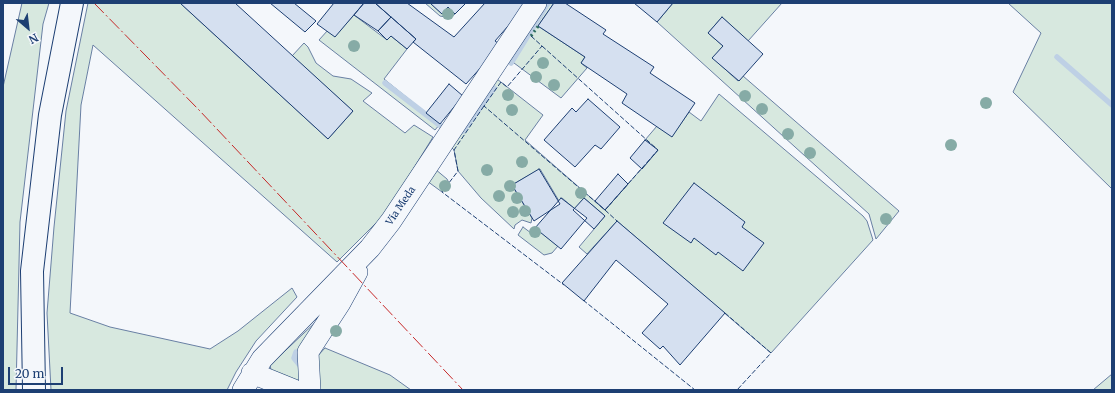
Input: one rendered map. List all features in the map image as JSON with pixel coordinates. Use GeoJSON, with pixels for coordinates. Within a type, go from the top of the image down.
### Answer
{"type":"FeatureCollection","features":[{"type":"Feature","properties":{"kind":"highway"},"geometry":{"type":"LineString","coordinates":[[34,390],[32,271],[50,115],[72,3]]}},
{"type":"Feature","properties":{"kind":"street","name":"Via Meda"},"geometry":{"type":"LineString","coordinates":[[247,382],[262,359],[370,248],[391,221],[536,3]]}},
{"type":"Feature","properties":{"kind":"street"},"geometry":{"type":"LineString","coordinates":[[310,390],[308,352],[340,303],[370,248]]}},
{"type":"Feature","properties":{"kind":"street"},"geometry":{"type":"LineString","coordinates":[[247,382],[294,390]]}},
{"type":"Feature","properties":{"kind":"shaded area"},"geometry":{"type":"Polygon","coordinates":[[[22,3],[49,3],[43,24],[20,222],[16,390],[3,390],[3,87],[22,3]]]}},
{"type":"Feature","properties":{"kind":"shaded area"},"geometry":{"type":"Polygon","coordinates":[[[88,3],[180,3],[328,139],[353,111],[292,56],[304,43],[308,47],[316,63],[333,76],[351,79],[372,93],[363,101],[405,133],[414,125],[433,137],[386,213],[337,262],[93,45],[81,105],[70,313],[110,327],[210,349],[238,331],[292,288],[297,297],[256,341],[236,372],[227,390],[51,390],[47,313],[54,227],[66,111],[88,3]]]}},
{"type":"Feature","properties":{"kind":"shaded area"},"geometry":{"type":"Polygon","coordinates":[[[425,3],[430,3],[442,14],[448,7],[455,14],[450,18],[440,16],[425,3]]]}},
{"type":"Feature","properties":{"kind":"shaded area"},"geometry":{"type":"Polygon","coordinates":[[[545,3],[554,3],[538,26],[585,57],[581,63],[587,68],[561,98],[510,60],[545,3]]]}},
{"type":"Feature","properties":{"kind":"shaded area"},"geometry":{"type":"Polygon","coordinates":[[[673,3],[782,3],[748,41],[722,17],[708,33],[723,46],[713,58],[738,81],[743,76],[899,211],[876,239],[869,214],[657,22],[673,3]]]}},
{"type":"Feature","properties":{"kind":"shaded area"},"geometry":{"type":"Polygon","coordinates":[[[1008,3],[1112,3],[1112,189],[1013,92],[1041,33],[1008,3]]]}},
{"type":"Feature","properties":{"kind":"shaded area"},"geometry":{"type":"Polygon","coordinates":[[[354,15],[387,40],[391,36],[407,49],[384,79],[440,124],[435,130],[319,40],[328,30],[335,36],[354,15]]]}},
{"type":"Feature","properties":{"kind":"shaded area"},"geometry":{"type":"Polygon","coordinates":[[[497,79],[543,115],[525,140],[605,210],[658,150],[645,140],[657,126],[672,136],[689,112],[701,121],[719,94],[863,216],[867,221],[873,240],[771,353],[617,221],[587,254],[579,247],[605,216],[584,198],[575,209],[562,198],[559,201],[540,169],[512,185],[532,218],[531,223],[522,220],[515,225],[514,229],[481,198],[458,171],[454,150],[450,146],[497,79]]]}},
{"type":"Feature","properties":{"kind":"shaded area"},"geometry":{"type":"Polygon","coordinates":[[[435,169],[447,179],[449,183],[442,192],[427,181],[435,169]]]}},
{"type":"Feature","properties":{"kind":"shaded area"},"geometry":{"type":"Polygon","coordinates":[[[523,227],[531,233],[538,230],[558,246],[552,253],[544,255],[518,235],[523,227]]]}},
{"type":"Feature","properties":{"kind":"shaded area"},"geometry":{"type":"Polygon","coordinates":[[[320,318],[308,386],[272,374],[270,365],[320,318]]]}},
{"type":"Feature","properties":{"kind":"shaded area"},"geometry":{"type":"Polygon","coordinates":[[[325,348],[390,375],[411,390],[313,390],[314,360],[325,348]]]}},
{"type":"Feature","properties":{"kind":"shaded area"},"geometry":{"type":"Polygon","coordinates":[[[1112,374],[1112,390],[1093,390],[1112,374]]]}},
{"type":"Feature","properties":{"kind":"building"},"geometry":{"type":"Polygon","coordinates":[[[180,3],[235,3],[353,111],[328,139],[180,3]]]}},
{"type":"Feature","properties":{"kind":"building"},"geometry":{"type":"Polygon","coordinates":[[[270,3],[294,3],[316,21],[305,32],[270,3]]]}},
{"type":"Feature","properties":{"kind":"building"},"geometry":{"type":"Polygon","coordinates":[[[334,3],[364,3],[335,37],[317,24],[334,3]]]}},
{"type":"Feature","properties":{"kind":"building"},"geometry":{"type":"Polygon","coordinates":[[[364,3],[375,3],[391,17],[378,31],[354,15],[364,3]]]}},
{"type":"Feature","properties":{"kind":"building"},"geometry":{"type":"Polygon","coordinates":[[[375,3],[407,3],[454,37],[485,3],[528,3],[495,41],[501,45],[466,84],[413,42],[416,39],[375,3]]]}},
{"type":"Feature","properties":{"kind":"building"},"geometry":{"type":"Polygon","coordinates":[[[430,3],[466,3],[455,14],[448,7],[442,14],[430,3]]]}},
{"type":"Feature","properties":{"kind":"building"},"geometry":{"type":"Polygon","coordinates":[[[554,3],[565,3],[606,30],[603,34],[654,67],[650,73],[695,103],[672,137],[622,103],[627,94],[581,63],[585,57],[538,26],[554,3]]]}},
{"type":"Feature","properties":{"kind":"building"},"geometry":{"type":"Polygon","coordinates":[[[634,3],[673,3],[657,22],[634,3]]]}},
{"type":"Feature","properties":{"kind":"building"},"geometry":{"type":"Polygon","coordinates":[[[391,17],[416,39],[407,49],[391,36],[387,40],[378,31],[391,17]]]}},
{"type":"Feature","properties":{"kind":"building"},"geometry":{"type":"Polygon","coordinates":[[[722,17],[763,54],[739,81],[712,58],[723,46],[708,33],[722,17]]]}},
{"type":"Feature","properties":{"kind":"building"},"geometry":{"type":"Polygon","coordinates":[[[449,84],[463,96],[440,124],[426,113],[449,84]]]}},
{"type":"Feature","properties":{"kind":"building"},"geometry":{"type":"Polygon","coordinates":[[[588,99],[620,127],[601,149],[595,145],[575,167],[544,140],[572,108],[576,112],[588,99]]]}},
{"type":"Feature","properties":{"kind":"building"},"geometry":{"type":"Polygon","coordinates":[[[645,140],[658,150],[642,169],[630,158],[645,140]]]}},
{"type":"Feature","properties":{"kind":"building"},"geometry":{"type":"Polygon","coordinates":[[[539,169],[560,204],[534,221],[512,185],[539,169]]]}},
{"type":"Feature","properties":{"kind":"building"},"geometry":{"type":"Polygon","coordinates":[[[618,174],[628,184],[605,210],[595,201],[618,174]]]}},
{"type":"Feature","properties":{"kind":"building"},"geometry":{"type":"Polygon","coordinates":[[[694,183],[745,222],[742,227],[764,243],[743,271],[718,252],[716,255],[694,238],[691,243],[663,223],[694,183]]]}},
{"type":"Feature","properties":{"kind":"building"},"geometry":{"type":"Polygon","coordinates":[[[561,198],[587,218],[561,249],[535,228],[561,198]]]}},
{"type":"Feature","properties":{"kind":"building"},"geometry":{"type":"Polygon","coordinates":[[[584,198],[605,216],[594,229],[573,210],[584,198]]]}},
{"type":"Feature","properties":{"kind":"building"},"geometry":{"type":"Polygon","coordinates":[[[617,221],[725,313],[680,365],[663,346],[660,349],[642,333],[668,304],[616,260],[584,301],[562,283],[617,221]]]}},
{"type":"Feature","properties":{"kind":"waterway"},"geometry":{"type":"LineString","coordinates":[[511,63],[548,3]]}},
{"type":"Feature","properties":{"kind":"waterway"},"geometry":{"type":"LineString","coordinates":[[1057,57],[1112,105]]}},
{"type":"Feature","properties":{"kind":"waterway"},"geometry":{"type":"LineString","coordinates":[[385,83],[446,130]]}},
{"type":"Feature","properties":{"kind":"waterway"},"geometry":{"type":"LineString","coordinates":[[463,131],[494,88]]}},
{"type":"Feature","properties":{"kind":"waterway"},"geometry":{"type":"LineString","coordinates":[[296,352],[294,358],[302,368]]}},
{"type":"Feature","properties":{"kind":"hedge"},"geometry":{"type":"LineString","coordinates":[[531,36],[539,25]]}},
{"type":"Feature","properties":{"kind":"fence"},"geometry":{"type":"LineString","coordinates":[[531,36],[542,46]]}},
{"type":"Feature","properties":{"kind":"fence"},"geometry":{"type":"LineString","coordinates":[[542,46],[658,150],[605,210],[484,106],[501,82],[507,87],[542,46]]}},
{"type":"Feature","properties":{"kind":"fence"},"geometry":{"type":"LineString","coordinates":[[484,106],[454,150],[458,171],[442,192],[564,285]]}},
{"type":"Feature","properties":{"kind":"fence"},"geometry":{"type":"LineString","coordinates":[[605,210],[617,221]]}},
{"type":"Feature","properties":{"kind":"fence"},"geometry":{"type":"LineString","coordinates":[[583,300],[695,390]]}},
{"type":"Feature","properties":{"kind":"fence"},"geometry":{"type":"LineString","coordinates":[[725,313],[771,353],[737,390]]}},
{"type":"Feature","properties":{"kind":"power"},"geometry":{"type":"LineString","coordinates":[[94,3],[199,110],[463,390]]}}]}
